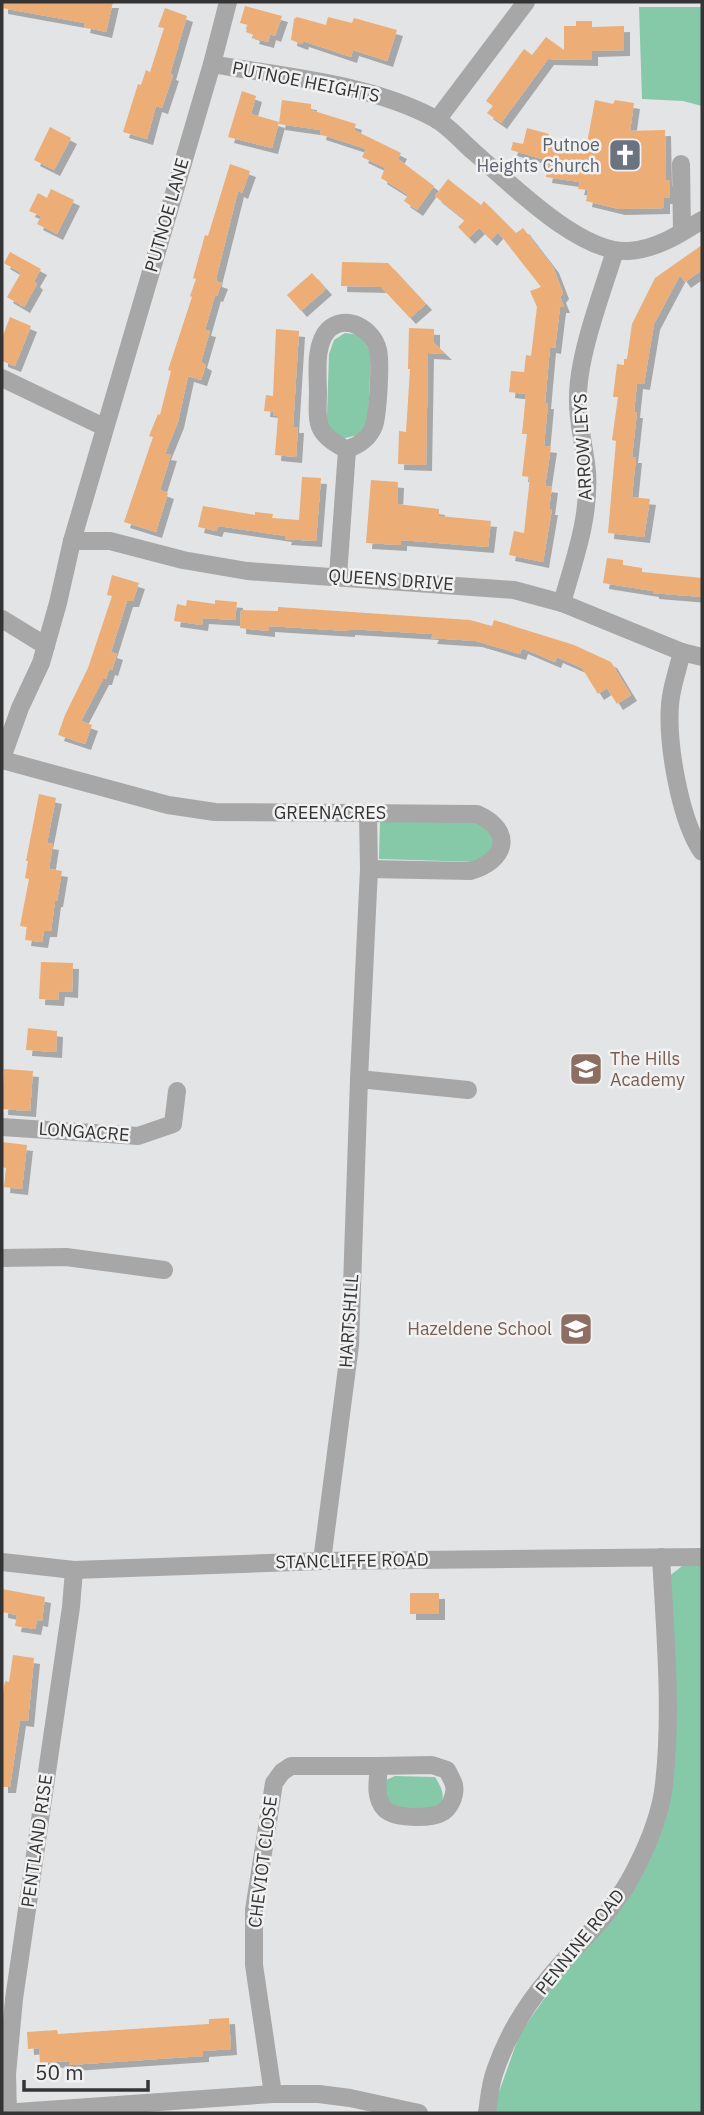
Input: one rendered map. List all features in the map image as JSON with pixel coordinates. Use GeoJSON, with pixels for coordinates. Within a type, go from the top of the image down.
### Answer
{"type":"FeatureCollection","features":[{"type":"Feature","properties":{"kind":"street","name":"PUTNOE LANE"},"geometry":{"type":"LineString","coordinates":[[2,759],[46,646],[104,427],[228,2]]}},
{"type":"Feature","properties":{"kind":"street"},"geometry":{"type":"LineString","coordinates":[[437,120],[526,2]]}},
{"type":"Feature","properties":{"kind":"street","name":"PUTNOE HEIGHTS"},"geometry":{"type":"LineString","coordinates":[[212,64],[391,99],[437,120],[537,207],[590,243],[615,251],[632,251],[661,244],[702,220]]}},
{"type":"Feature","properties":{"kind":"street"},"geometry":{"type":"LineString","coordinates":[[681,164],[682,232]]}},
{"type":"Feature","properties":{"kind":"street","name":"ARROW LEYS"},"geometry":{"type":"LineString","coordinates":[[562,603],[581,537],[586,508],[587,471],[580,437],[578,396],[583,360],[615,251]]}},
{"type":"Feature","properties":{"kind":"street"},"geometry":{"type":"LineString","coordinates":[[342,322],[356,324],[369,333],[378,349],[374,426],[366,439],[346,450],[321,432],[318,416],[319,353],[328,331],[342,322]]}},
{"type":"Feature","properties":{"kind":"street"},"geometry":{"type":"LineString","coordinates":[[2,378],[104,427]]}},
{"type":"Feature","properties":{"kind":"street"},"geometry":{"type":"LineString","coordinates":[[338,576],[346,450]]}},
{"type":"Feature","properties":{"kind":"street","name":"QUEENS DRIVE"},"geometry":{"type":"LineString","coordinates":[[72,541],[110,541],[183,560],[247,571],[514,590],[562,603],[682,652],[702,657]]}},
{"type":"Feature","properties":{"kind":"street"},"geometry":{"type":"LineString","coordinates":[[2,619],[46,646]]}},
{"type":"Feature","properties":{"kind":"street"},"geometry":{"type":"LineString","coordinates":[[682,652],[670,703],[670,730],[684,814],[702,852]]}},
{"type":"Feature","properties":{"kind":"street","name":"GREENACRES"},"geometry":{"type":"LineString","coordinates":[[2,759],[168,805],[215,812],[477,814],[497,827],[502,844],[496,858],[485,867],[470,871],[369,869]]}},
{"type":"Feature","properties":{"kind":"street","name":"HARTSHILL"},"geometry":{"type":"LineString","coordinates":[[322,1561],[350,1345],[369,869],[368,813]]}},
{"type":"Feature","properties":{"kind":"street"},"geometry":{"type":"LineString","coordinates":[[359,1079],[468,1090]]}},
{"type":"Feature","properties":{"kind":"street","name":"LONGACRE"},"geometry":{"type":"LineString","coordinates":[[2,1127],[138,1136],[173,1124],[177,1091]]}},
{"type":"Feature","properties":{"kind":"street"},"geometry":{"type":"LineString","coordinates":[[2,1258],[66,1257],[164,1270]]}},
{"type":"Feature","properties":{"kind":"street","name":"PENNINE ROAD"},"geometry":{"type":"LineString","coordinates":[[486,2113],[494,2073],[514,2028],[546,1981],[601,1919],[628,1882],[648,1843],[663,1794],[666,1752],[666,1670],[661,1557]]}},
{"type":"Feature","properties":{"kind":"street","name":"STANCLIFFE ROAD"},"geometry":{"type":"LineString","coordinates":[[2,1562],[74,1570],[322,1561],[702,1557]]}},
{"type":"Feature","properties":{"kind":"street","name":"PENTLAND RISE"},"geometry":{"type":"LineString","coordinates":[[5,2113],[14,1999],[71,1607],[74,1570]]}},
{"type":"Feature","properties":{"kind":"street","name":"CHEVIOT CLOSE"},"geometry":{"type":"LineString","coordinates":[[273,2094],[254,1965],[254,1910],[274,1783],[282,1772],[292,1766],[432,1765],[447,1770],[454,1786],[451,1804],[441,1814],[427,1816],[398,1816],[384,1810],[378,1796],[379,1766]]}},
{"type":"Feature","properties":{"kind":"street"},"geometry":{"type":"LineString","coordinates":[[5,2113],[195,2107],[273,2094],[339,2096],[419,2113]]}},
{"type":"Feature","properties":{"kind":"green space"},"geometry":{"type":"Polygon","coordinates":[[[639,7],[702,7],[702,106],[683,101],[642,99],[639,7]]]}},
{"type":"Feature","properties":{"kind":"green space"},"geometry":{"type":"Polygon","coordinates":[[[345,333],[360,335],[371,353],[368,421],[358,435],[341,439],[327,425],[329,354],[334,340],[345,333]]]}},
{"type":"Feature","properties":{"kind":"green space"},"geometry":{"type":"Polygon","coordinates":[[[380,820],[474,820],[492,832],[495,845],[489,856],[477,862],[379,859],[380,820]]]}},
{"type":"Feature","properties":{"kind":"green space"},"geometry":{"type":"Polygon","coordinates":[[[686,1563],[702,1563],[702,2113],[494,2113],[493,2109],[520,2033],[655,1843],[668,1577],[686,1563]]]}},
{"type":"Feature","properties":{"kind":"green space"},"geometry":{"type":"Polygon","coordinates":[[[395,1776],[435,1777],[442,1794],[438,1811],[390,1813],[384,1781],[395,1776]]]}},
{"type":"Feature","properties":{"kind":"building"},"geometry":{"type":"Polygon","coordinates":[[[2,2],[113,2],[106,32],[84,27],[85,23],[2,8],[2,2]]]}},
{"type":"Feature","properties":{"kind":"building"},"geometry":{"type":"Polygon","coordinates":[[[245,6],[282,16],[275,36],[270,34],[268,42],[253,38],[254,35],[246,32],[248,25],[240,23],[245,6]]]}},
{"type":"Feature","properties":{"kind":"building"},"geometry":{"type":"Polygon","coordinates":[[[165,8],[187,16],[170,74],[173,75],[162,108],[156,106],[147,139],[123,132],[138,84],[141,85],[146,70],[150,72],[164,28],[158,27],[165,8]]]}},
{"type":"Feature","properties":{"kind":"building"},"geometry":{"type":"Polygon","coordinates":[[[297,17],[326,25],[328,17],[352,23],[354,18],[397,30],[387,61],[353,50],[351,57],[303,41],[302,44],[291,40],[294,19],[297,17]]]}},
{"type":"Feature","properties":{"kind":"building"},"geometry":{"type":"Polygon","coordinates":[[[576,21],[592,21],[592,27],[624,26],[624,50],[592,51],[592,60],[548,59],[501,123],[487,113],[493,106],[486,101],[524,49],[532,55],[546,37],[564,50],[564,26],[576,26],[576,21]]]}},
{"type":"Feature","properties":{"kind":"building"},"geometry":{"type":"Polygon","coordinates":[[[242,91],[256,96],[251,114],[279,122],[272,148],[228,137],[242,91]]]}},
{"type":"Feature","properties":{"kind":"building"},"geometry":{"type":"Polygon","coordinates":[[[282,100],[311,104],[311,110],[356,124],[354,130],[401,153],[398,159],[434,186],[417,210],[404,201],[408,195],[381,178],[385,168],[362,157],[366,149],[320,134],[321,130],[279,124],[282,100]]]}},
{"type":"Feature","properties":{"kind":"building","name":"Putnoe Heights Church"},"geometry":{"type":"Polygon","coordinates":[[[595,100],[613,104],[615,100],[634,103],[630,131],[665,130],[666,180],[670,180],[670,198],[664,198],[664,208],[619,209],[586,201],[588,190],[578,189],[580,182],[546,177],[549,161],[511,150],[513,142],[523,144],[527,128],[549,134],[545,147],[585,154],[595,100]]]}},
{"type":"Feature","properties":{"kind":"building"},"geometry":{"type":"Polygon","coordinates":[[[50,127],[71,138],[54,170],[34,160],[50,127]]]}},
{"type":"Feature","properties":{"kind":"building"},"geometry":{"type":"Polygon","coordinates":[[[230,164],[250,171],[242,193],[238,191],[217,275],[216,281],[222,283],[217,296],[215,295],[205,330],[210,331],[201,362],[206,365],[201,380],[188,376],[178,422],[165,454],[171,455],[160,490],[168,493],[156,532],[124,522],[153,437],[149,436],[158,414],[160,415],[171,371],[168,370],[192,297],[190,296],[196,279],[193,278],[230,164]]]}},
{"type":"Feature","properties":{"kind":"building"},"geometry":{"type":"Polygon","coordinates":[[[448,179],[481,205],[484,201],[516,233],[523,228],[553,267],[563,293],[560,297],[564,307],[560,307],[555,348],[550,347],[545,403],[548,403],[544,446],[551,447],[545,486],[552,487],[549,509],[552,509],[543,562],[509,555],[514,531],[524,533],[530,477],[522,476],[527,434],[522,434],[526,394],[509,392],[511,371],[524,372],[526,355],[531,356],[537,307],[530,291],[541,287],[498,232],[491,240],[479,228],[469,238],[458,227],[465,220],[435,196],[448,179]]]}},
{"type":"Feature","properties":{"kind":"building"},"geometry":{"type":"Polygon","coordinates":[[[51,189],[74,200],[57,234],[37,224],[41,216],[29,211],[38,193],[47,198],[51,189]]]}},
{"type":"Feature","properties":{"kind":"building"},"geometry":{"type":"Polygon","coordinates":[[[702,245],[702,270],[685,282],[680,275],[654,324],[644,384],[637,383],[632,457],[636,457],[632,497],[650,499],[644,537],[608,533],[616,441],[612,440],[618,397],[613,397],[617,364],[624,365],[624,359],[627,359],[632,324],[655,278],[702,245]]]}},
{"type":"Feature","properties":{"kind":"building"},"geometry":{"type":"Polygon","coordinates":[[[10,252],[41,269],[34,281],[37,284],[24,307],[7,297],[21,273],[4,263],[10,252]]]}},
{"type":"Feature","properties":{"kind":"building"},"geometry":{"type":"Polygon","coordinates":[[[342,262],[388,263],[426,304],[410,318],[381,287],[341,286],[342,262]]]}},
{"type":"Feature","properties":{"kind":"building"},"geometry":{"type":"Polygon","coordinates":[[[312,273],[326,289],[301,311],[287,295],[312,273]]]}},
{"type":"Feature","properties":{"kind":"building"},"geometry":{"type":"Polygon","coordinates":[[[10,317],[31,326],[15,366],[2,361],[2,338],[10,317]]]}},
{"type":"Feature","properties":{"kind":"building"},"geometry":{"type":"Polygon","coordinates":[[[409,328],[434,329],[434,343],[446,354],[428,353],[426,465],[398,464],[399,431],[406,432],[410,369],[409,328]]]}},
{"type":"Feature","properties":{"kind":"building"},"geometry":{"type":"Polygon","coordinates":[[[276,329],[299,331],[293,427],[298,427],[296,457],[275,455],[278,416],[264,411],[266,395],[273,396],[276,329]]]}},
{"type":"Feature","properties":{"kind":"building"},"geometry":{"type":"Polygon","coordinates":[[[302,477],[321,478],[316,541],[285,539],[286,536],[218,526],[216,531],[198,527],[203,506],[255,515],[255,512],[273,514],[272,518],[299,520],[302,477]]]}},
{"type":"Feature","properties":{"kind":"building"},"geometry":{"type":"Polygon","coordinates":[[[371,480],[398,482],[397,504],[439,509],[439,516],[491,521],[488,547],[401,540],[401,545],[366,543],[371,480]]]}},
{"type":"Feature","properties":{"kind":"building"},"geometry":{"type":"Polygon","coordinates":[[[607,558],[623,560],[623,565],[642,568],[642,572],[702,578],[702,597],[653,593],[603,583],[607,558]]]}},
{"type":"Feature","properties":{"kind":"building"},"geometry":{"type":"Polygon","coordinates":[[[112,575],[139,583],[133,601],[127,601],[111,652],[117,654],[112,670],[109,669],[81,721],[92,725],[85,744],[58,735],[88,668],[112,596],[107,595],[112,575]]]}},
{"type":"Feature","properties":{"kind":"building"},"geometry":{"type":"Polygon","coordinates":[[[187,600],[215,604],[215,600],[237,602],[235,620],[203,618],[202,625],[174,621],[177,604],[186,606],[187,600]]]}},
{"type":"Feature","properties":{"kind":"building"},"geometry":{"type":"Polygon","coordinates":[[[278,607],[470,620],[492,626],[494,620],[574,645],[611,662],[631,695],[617,704],[607,688],[598,694],[582,668],[557,657],[555,662],[522,648],[520,654],[476,641],[431,638],[433,634],[269,626],[269,631],[240,628],[241,610],[278,611],[278,607]]]}},
{"type":"Feature","properties":{"kind":"building"},"geometry":{"type":"Polygon","coordinates":[[[39,794],[56,798],[47,843],[53,844],[49,869],[62,871],[51,931],[44,931],[42,942],[25,940],[27,927],[20,926],[29,879],[25,878],[26,861],[39,794]]]}},
{"type":"Feature","properties":{"kind":"building"},"geometry":{"type":"Polygon","coordinates":[[[41,962],[73,963],[72,992],[59,991],[58,1000],[39,999],[41,962]]]}},
{"type":"Feature","properties":{"kind":"building"},"geometry":{"type":"Polygon","coordinates":[[[28,1028],[57,1031],[56,1052],[26,1050],[28,1028]]]}},
{"type":"Feature","properties":{"kind":"building"},"geometry":{"type":"Polygon","coordinates":[[[4,1069],[33,1071],[30,1111],[2,1109],[4,1069]]]}},
{"type":"Feature","properties":{"kind":"building"},"geometry":{"type":"Polygon","coordinates":[[[2,1142],[27,1145],[22,1189],[4,1187],[6,1168],[2,1167],[2,1142]]]}},
{"type":"Feature","properties":{"kind":"building"},"geometry":{"type":"Polygon","coordinates":[[[2,1589],[45,1597],[42,1621],[37,1620],[35,1629],[15,1626],[17,1615],[2,1612],[2,1589]]]}},
{"type":"Feature","properties":{"kind":"building"},"geometry":{"type":"Polygon","coordinates":[[[410,1593],[439,1593],[439,1614],[410,1614],[410,1593]]]}},
{"type":"Feature","properties":{"kind":"building"},"geometry":{"type":"Polygon","coordinates":[[[13,1655],[34,1658],[28,1721],[20,1720],[10,1787],[2,1787],[2,1699],[5,1681],[9,1682],[13,1655]]]}},
{"type":"Feature","properties":{"kind":"building"},"geometry":{"type":"Polygon","coordinates":[[[229,2018],[231,2049],[203,2051],[203,2056],[69,2065],[69,2061],[40,2063],[39,2048],[28,2049],[27,2032],[57,2030],[58,2034],[209,2024],[209,2019],[229,2018]]]}},
{"type":"Feature","properties":{"kind":"place","name":"Putnoe Heights Church"},"geometry":{"type":"Point","coordinates":[625,155]}},
{"type":"Feature","properties":{"kind":"place","name":"The Hills Academy"},"geometry":{"type":"Point","coordinates":[586,1069]}},
{"type":"Feature","properties":{"kind":"place","name":"Hazeldene School"},"geometry":{"type":"Point","coordinates":[576,1329]}}]}
